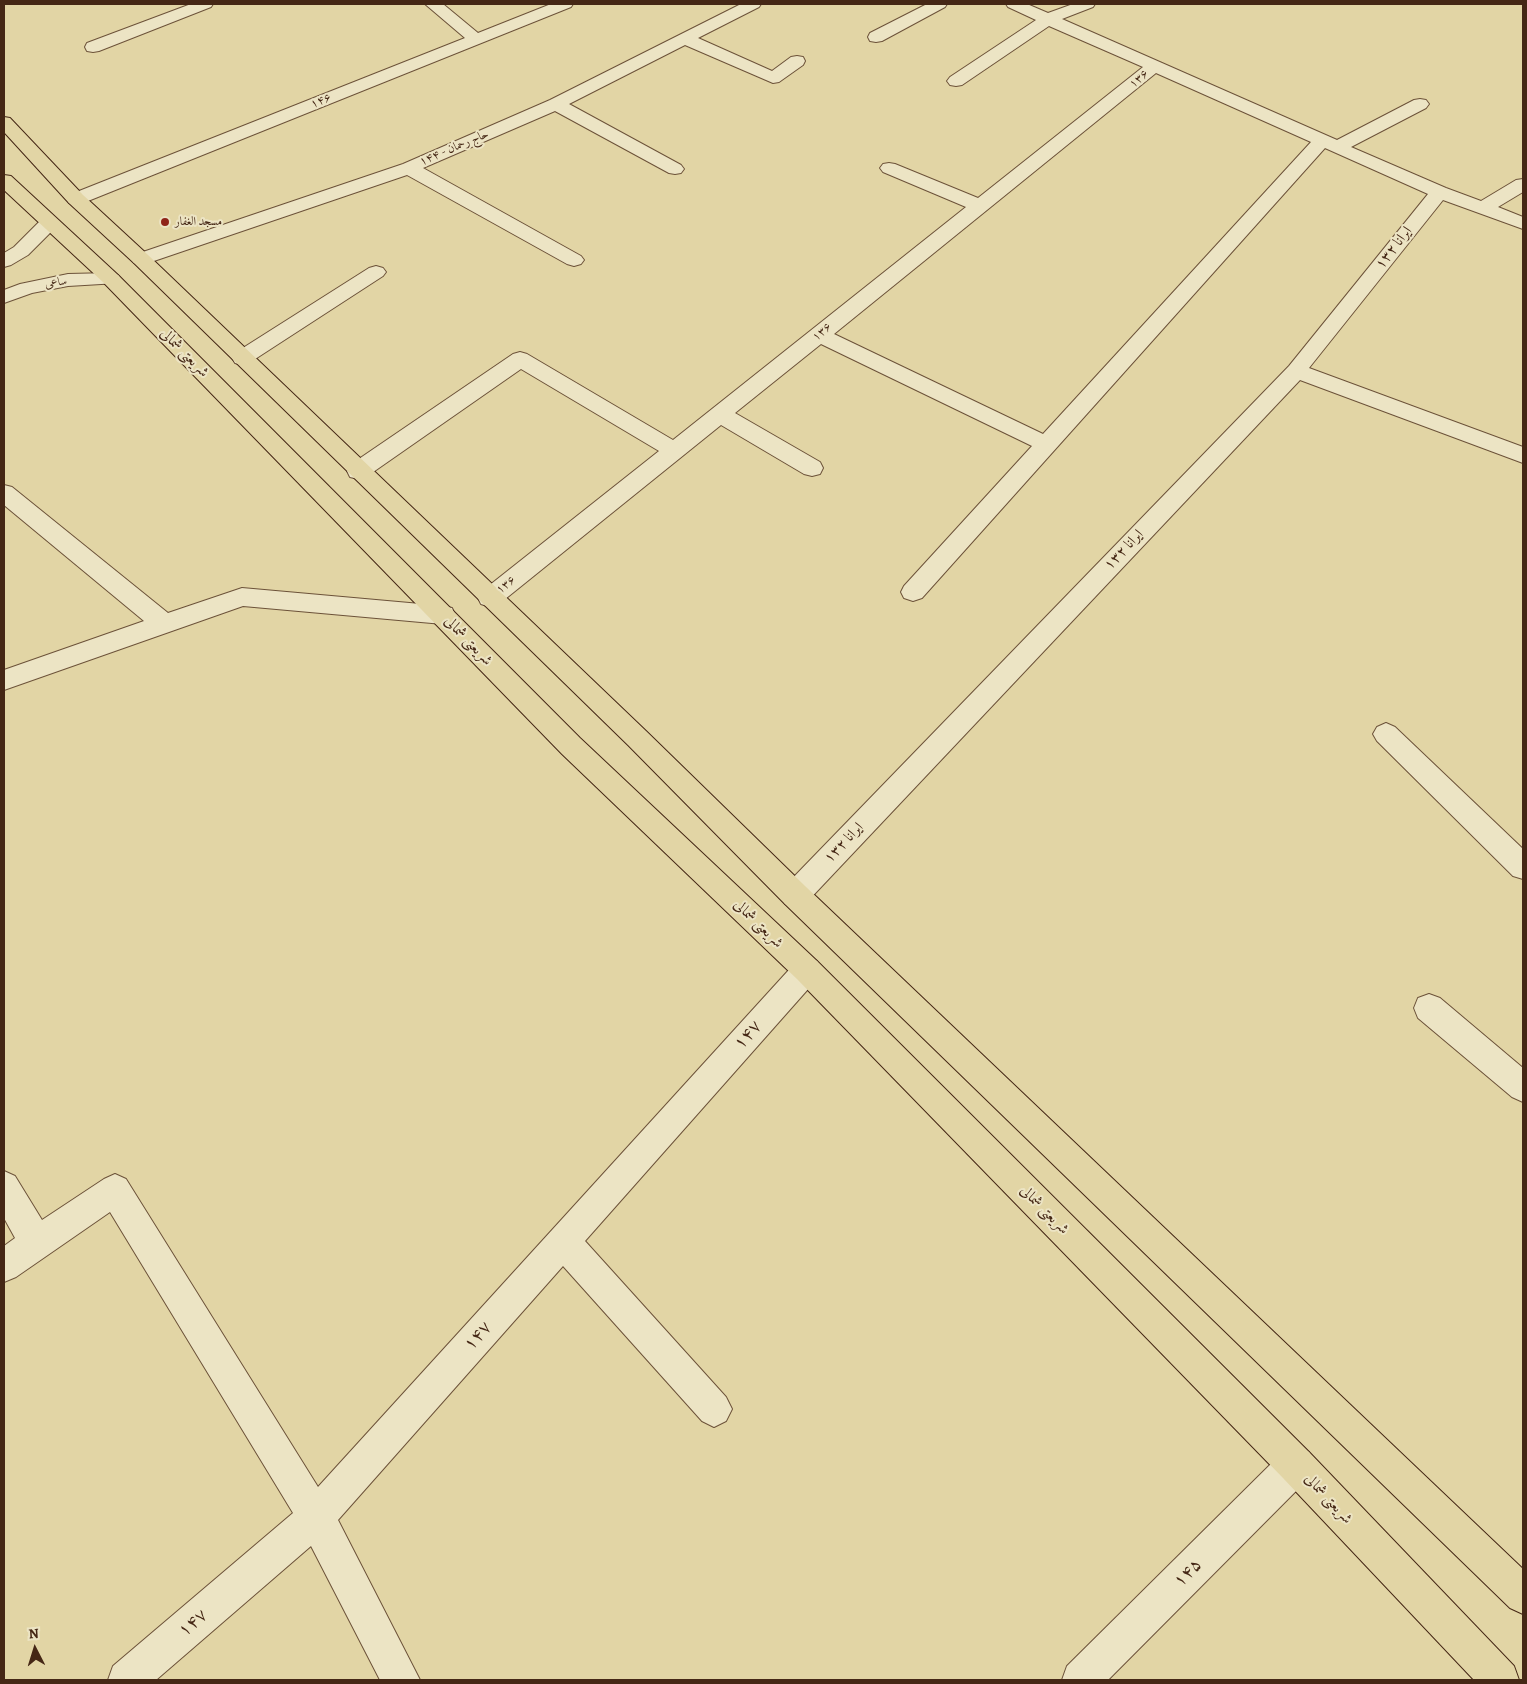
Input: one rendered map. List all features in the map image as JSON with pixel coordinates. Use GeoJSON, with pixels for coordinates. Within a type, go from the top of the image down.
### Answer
{"type":"FeatureCollection","features":[{"type":"Feature","properties":{"kind":"main road"},"geometry":{"type":"LineString","coordinates":[[4,122],[76,199],[141,259],[636,738],[794,895],[1523,1594]]}},
{"type":"Feature","properties":{"kind":"main road","name":"شریعتی شمالی"},"geometry":{"type":"LineString","coordinates":[[4,180],[111,279],[571,746],[806,970],[1296,1465],[1500,1680]]}},
{"type":"Feature","properties":{"kind":"street"},"geometry":{"type":"LineString","coordinates":[[93,47],[171,9],[205,4]]}},
{"type":"Feature","properties":{"kind":"street"},"geometry":{"type":"LineString","coordinates":[[433,4],[476,39]]}},
{"type":"Feature","properties":{"kind":"street","name":"۱۴۶"},"geometry":{"type":"LineString","coordinates":[[76,199],[565,4]]}},
{"type":"Feature","properties":{"kind":"street"},"geometry":{"type":"LineString","coordinates":[[876,37],[939,4]]}},
{"type":"Feature","properties":{"kind":"street"},"geometry":{"type":"LineString","coordinates":[[1014,4],[1439,192],[1523,223]]}},
{"type":"Feature","properties":{"kind":"street"},"geometry":{"type":"LineString","coordinates":[[956,81],[1048,19],[1087,4]]}},
{"type":"Feature","properties":{"kind":"street","name":"حاج رحمان - ۱۴۴"},"geometry":{"type":"LineString","coordinates":[[141,259],[409,168],[556,104],[742,6]]}},
{"type":"Feature","properties":{"kind":"street"},"geometry":{"type":"LineString","coordinates":[[684,38],[773,78],[797,61]]}},
{"type":"Feature","properties":{"kind":"street","name":"۱۳۶"},"geometry":{"type":"LineString","coordinates":[[490,598],[1154,66]]}},
{"type":"Feature","properties":{"kind":"street"},"geometry":{"type":"LineString","coordinates":[[556,104],[675,169]]}},
{"type":"Feature","properties":{"kind":"street"},"geometry":{"type":"LineString","coordinates":[[913,592],[1046,444],[1329,144],[1420,104]]}},
{"type":"Feature","properties":{"kind":"street"},"geometry":{"type":"LineString","coordinates":[[409,168],[574,260]]}},
{"type":"Feature","properties":{"kind":"street"},"geometry":{"type":"LineString","coordinates":[[889,168],[980,206]]}},
{"type":"Feature","properties":{"kind":"street"},"geometry":{"type":"LineString","coordinates":[[1483,208],[1523,184]]}},
{"type":"Feature","properties":{"kind":"street","name":"ایرانا ۱۳۲"},"geometry":{"type":"LineString","coordinates":[[794,895],[1296,371],[1439,192]]}},
{"type":"Feature","properties":{"kind":"street"},"geometry":{"type":"LineString","coordinates":[[4,261],[21,251],[49,223]]}},
{"type":"Feature","properties":{"kind":"street"},"geometry":{"type":"LineString","coordinates":[[242,358],[376,272]]}},
{"type":"Feature","properties":{"kind":"street","name":"ساعی"},"geometry":{"type":"LineString","coordinates":[[4,297],[27,288],[68,280],[111,279]]}},
{"type":"Feature","properties":{"kind":"street"},"geometry":{"type":"LineString","coordinates":[[819,335],[1046,444]]}},
{"type":"Feature","properties":{"kind":"street"},"geometry":{"type":"LineString","coordinates":[[358,471],[520,359],[675,451]]}},
{"type":"Feature","properties":{"kind":"street"},"geometry":{"type":"LineString","coordinates":[[1296,371],[1520,450]]}},
{"type":"Feature","properties":{"kind":"street"},"geometry":{"type":"LineString","coordinates":[[720,414],[812,468]]}},
{"type":"Feature","properties":{"kind":"street"},"geometry":{"type":"LineString","coordinates":[[4,493],[164,624]]}},
{"type":"Feature","properties":{"kind":"street"},"geometry":{"type":"LineString","coordinates":[[4,680],[242,597],[444,615]]}},
{"type":"Feature","properties":{"kind":"street"},"geometry":{"type":"LineString","coordinates":[[1386,734],[1523,867]]}},
{"type":"Feature","properties":{"kind":"street","name":"۱۴۷"},"geometry":{"type":"LineString","coordinates":[[127,1680],[316,1517],[806,970]]}},
{"type":"Feature","properties":{"kind":"street"},"geometry":{"type":"LineString","coordinates":[[1429,1008],[1523,1087]]}},
{"type":"Feature","properties":{"kind":"street"},"geometry":{"type":"LineString","coordinates":[[4,1187],[37,1243]]}},
{"type":"Feature","properties":{"kind":"street"},"geometry":{"type":"LineString","coordinates":[[4,1265],[115,1190],[316,1517],[401,1680]]}},
{"type":"Feature","properties":{"kind":"street"},"geometry":{"type":"LineString","coordinates":[[562,1242],[714,1408]]}},
{"type":"Feature","properties":{"kind":"street","name":"۱۴۵"},"geometry":{"type":"LineString","coordinates":[[1081,1680],[1296,1465]]}},
{"type":"Feature","properties":{"kind":"place","name":"مسجد الغفار"},"geometry":{"type":"Point","coordinates":[165,222]}}]}
